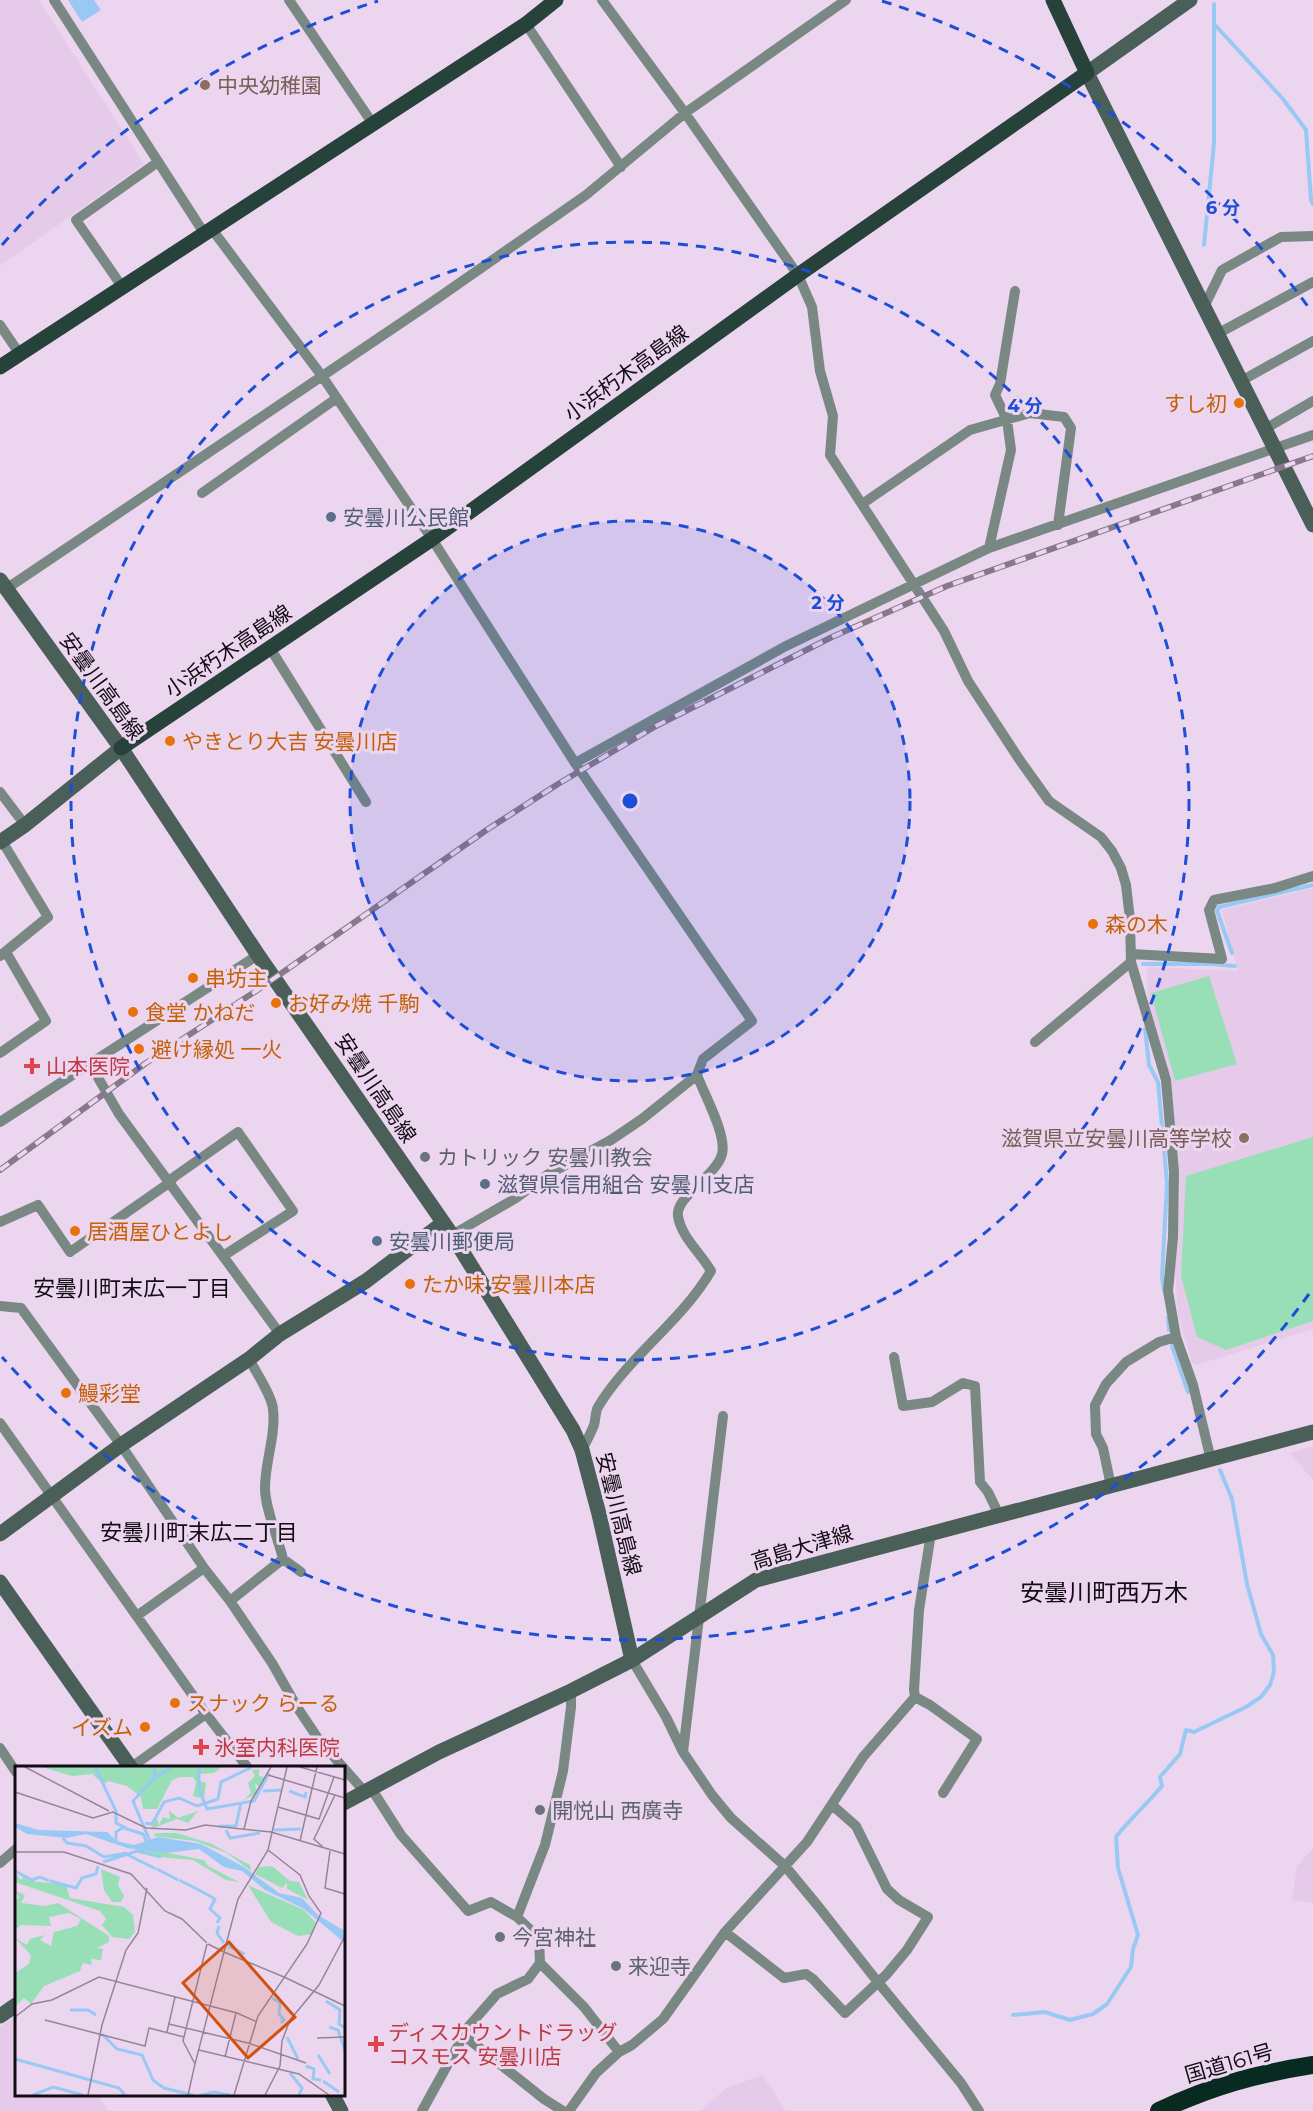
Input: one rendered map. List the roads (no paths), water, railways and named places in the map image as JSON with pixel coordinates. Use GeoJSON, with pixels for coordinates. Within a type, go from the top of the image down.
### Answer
{"type":"FeatureCollection","features":[{"type":"Feature","properties":{"kind":"highway"},"geometry":{"type":"LineString","coordinates":[[1268,2072],[1313,2056]]}},
{"type":"Feature","properties":{"kind":"highway","name":"国道161号"},"geometry":{"type":"LineString","coordinates":[[1159,2111],[1192,2095],[1268,2072],[1313,2065]]}},
{"type":"Feature","properties":{"kind":"main road"},"geometry":{"type":"LineString","coordinates":[[0,367],[526,24],[556,0]]}},
{"type":"Feature","properties":{"kind":"main road"},"geometry":{"type":"LineString","coordinates":[[1053,0],[1087,73],[1313,525]]}},
{"type":"Feature","properties":{"kind":"main road"},"geometry":{"type":"LineString","coordinates":[[1087,73],[1190,0]]}},
{"type":"Feature","properties":{"kind":"main road","name":"小浜朽木高島線"},"geometry":{"type":"LineString","coordinates":[[121,748],[432,539],[798,275],[1087,73]]}},
{"type":"Feature","properties":{"kind":"main road","name":"安曇川高島線"},"geometry":{"type":"LineString","coordinates":[[3,585],[121,748],[258,954],[447,1229],[553,1395],[582,1450],[632,1660]]}},
{"type":"Feature","properties":{"kind":"main road"},"geometry":{"type":"LineString","coordinates":[[1,842],[121,748]]}},
{"type":"Feature","properties":{"kind":"main road"},"geometry":{"type":"LineString","coordinates":[[0,1534],[121,1446],[249,1359],[280,1334],[447,1229]]}},
{"type":"Feature","properties":{"kind":"main road","name":"高島大津線"},"geometry":{"type":"LineString","coordinates":[[345,1802],[439,1752],[632,1660],[756,1580],[1313,1431]]}},
{"type":"Feature","properties":{"kind":"main road"},"geometry":{"type":"LineString","coordinates":[[0,1582],[130,1766]]}},
{"type":"Feature","properties":{"kind":"main road"},"geometry":{"type":"LineString","coordinates":[[0,2016],[15,2006]]}},
{"type":"Feature","properties":{"kind":"main road"},"geometry":{"type":"LineString","coordinates":[[333,2096],[341,2111]]}},
{"type":"Feature","properties":{"kind":"street"},"geometry":{"type":"LineString","coordinates":[[54,0],[158,162],[208,231],[322,376],[432,539],[575,763],[752,1021],[703,1059],[697,1075],[611,1140],[547,1175],[516,1198],[447,1229]]}},
{"type":"Feature","properties":{"kind":"street"},"geometry":{"type":"LineString","coordinates":[[289,0],[373,124]]}},
{"type":"Feature","properties":{"kind":"street"},"geometry":{"type":"LineString","coordinates":[[602,0],[685,113],[798,275],[812,307],[820,370],[833,416],[830,455],[944,631],[968,681],[1019,759],[1049,801],[1101,837],[1121,868],[1126,885],[1131,958],[1166,1080],[1174,1172],[1173,1237],[1168,1291],[1176,1337],[1193,1385],[1211,1460]]}},
{"type":"Feature","properties":{"kind":"street"},"geometry":{"type":"LineString","coordinates":[[3,585],[322,376],[558,214],[621,167],[685,113],[846,0]]}},
{"type":"Feature","properties":{"kind":"street"},"geometry":{"type":"LineString","coordinates":[[526,24],[621,167]]}},
{"type":"Feature","properties":{"kind":"street"},"geometry":{"type":"LineString","coordinates":[[123,288],[76,220],[158,162]]}},
{"type":"Feature","properties":{"kind":"street"},"geometry":{"type":"LineString","coordinates":[[1204,307],[1222,270],[1281,237],[1313,236]]}},
{"type":"Feature","properties":{"kind":"street"},"geometry":{"type":"LineString","coordinates":[[1217,334],[1313,282]]}},
{"type":"Feature","properties":{"kind":"street"},"geometry":{"type":"LineString","coordinates":[[989,549],[1011,450],[1008,420],[995,395],[1000,384],[1015,291]]}},
{"type":"Feature","properties":{"kind":"street"},"geometry":{"type":"LineString","coordinates":[[0,325],[19,353]]}},
{"type":"Feature","properties":{"kind":"street"},"geometry":{"type":"LineString","coordinates":[[1241,381],[1313,341]]}},
{"type":"Feature","properties":{"kind":"street"},"geometry":{"type":"LineString","coordinates":[[202,493],[337,398]]}},
{"type":"Feature","properties":{"kind":"street"},"geometry":{"type":"LineString","coordinates":[[1265,429],[1313,401]]}},
{"type":"Feature","properties":{"kind":"street"},"geometry":{"type":"LineString","coordinates":[[862,504],[970,430],[1030,413],[1064,417],[1071,428],[1058,525]]}},
{"type":"Feature","properties":{"kind":"street"},"geometry":{"type":"LineString","coordinates":[[575,763],[786,646],[989,549],[1313,435]]}},
{"type":"Feature","properties":{"kind":"street"},"geometry":{"type":"LineString","coordinates":[[270,648],[366,802]]}},
{"type":"Feature","properties":{"kind":"street"},"geometry":{"type":"LineString","coordinates":[[0,792],[25,825]]}},
{"type":"Feature","properties":{"kind":"street"},"geometry":{"type":"LineString","coordinates":[[0,1053],[46,1021],[3,954],[48,917],[1,842]]}},
{"type":"Feature","properties":{"kind":"street"},"geometry":{"type":"LineString","coordinates":[[1035,1042],[1131,958],[1222,959],[1209,910],[1214,900],[1275,888],[1313,876]]}},
{"type":"Feature","properties":{"kind":"street"},"geometry":{"type":"LineString","coordinates":[[0,1122],[258,954]]}},
{"type":"Feature","properties":{"kind":"street"},"geometry":{"type":"LineString","coordinates":[[89,1062],[119,1114],[280,1334]]}},
{"type":"Feature","properties":{"kind":"street"},"geometry":{"type":"LineString","coordinates":[[582,1450],[594,1425],[596,1410],[613,1386],[701,1288],[711,1271],[704,1257],[682,1230],[677,1214],[685,1199],[716,1168],[723,1153],[722,1138],[697,1075]]}},
{"type":"Feature","properties":{"kind":"street"},"geometry":{"type":"LineString","coordinates":[[0,1222],[38,1205],[70,1252],[169,1184],[174,1177],[238,1132],[293,1211],[223,1256]]}},
{"type":"Feature","properties":{"kind":"street"},"geometry":{"type":"LineString","coordinates":[[0,1306],[21,1308],[121,1446],[204,1568],[230,1601],[272,1663],[319,1740],[368,1789],[401,1835],[468,1911],[491,1902],[517,1917],[539,1938],[540,1963],[528,1979],[497,1994],[462,2034],[459,2044],[422,2111]]}},
{"type":"Feature","properties":{"kind":"street"},"geometry":{"type":"LineString","coordinates":[[1111,1486],[1103,1448],[1096,1434],[1095,1405],[1106,1384],[1126,1362],[1159,1342],[1176,1337]]}},
{"type":"Feature","properties":{"kind":"street"},"geometry":{"type":"LineString","coordinates":[[894,1357],[903,1406],[932,1402],[963,1383],[975,1386],[980,1482],[988,1492],[999,1515]]}},
{"type":"Feature","properties":{"kind":"street"},"geometry":{"type":"LineString","coordinates":[[249,1359],[273,1407],[273,1435],[265,1487],[268,1510],[283,1559],[301,1572]]}},
{"type":"Feature","properties":{"kind":"street"},"geometry":{"type":"LineString","coordinates":[[683,1752],[723,1416]]}},
{"type":"Feature","properties":{"kind":"street"},"geometry":{"type":"LineString","coordinates":[[0,1423],[206,1714],[247,1766]]}},
{"type":"Feature","properties":{"kind":"street"},"geometry":{"type":"LineString","coordinates":[[569,2111],[596,2073],[619,2052],[632,2045],[663,2019],[725,1932],[807,1842],[863,1757],[915,1697],[919,1611],[931,1533]]}},
{"type":"Feature","properties":{"kind":"street"},"geometry":{"type":"LineString","coordinates":[[230,1601],[283,1559]]}},
{"type":"Feature","properties":{"kind":"street"},"geometry":{"type":"LineString","coordinates":[[138,1616],[204,1568]]}},
{"type":"Feature","properties":{"kind":"street"},"geometry":{"type":"LineString","coordinates":[[632,1660],[666,1717],[683,1752],[731,1818],[785,1866],[961,2083],[979,2111]]}},
{"type":"Feature","properties":{"kind":"street"},"geometry":{"type":"LineString","coordinates":[[517,1917],[544,1851],[563,1771],[571,1691]]}},
{"type":"Feature","properties":{"kind":"street"},"geometry":{"type":"LineString","coordinates":[[915,1697],[977,1739],[943,1794]]}},
{"type":"Feature","properties":{"kind":"street"},"geometry":{"type":"LineString","coordinates":[[132,1766],[206,1714]]}},
{"type":"Feature","properties":{"kind":"street"},"geometry":{"type":"LineString","coordinates":[[0,1748],[15,1770]]}},
{"type":"Feature","properties":{"kind":"street"},"geometry":{"type":"LineString","coordinates":[[725,1932],[784,1978],[806,1974],[845,2013],[886,1975],[907,1950],[928,1917],[899,1900],[887,1889],[856,1826],[832,1805]]}},
{"type":"Feature","properties":{"kind":"street"},"geometry":{"type":"LineString","coordinates":[[0,1863],[15,1850]]}},
{"type":"Feature","properties":{"kind":"street"},"geometry":{"type":"LineString","coordinates":[[540,1963],[584,2007],[619,2052]]}},
{"type":"Feature","properties":{"kind":"street"},"geometry":{"type":"LineString","coordinates":[[462,2034],[544,2100],[563,2111]]}},
{"type":"Feature","properties":{"kind":"water"},"geometry":{"type":"Polygon","coordinates":[[[68,0],[94,0],[101,10],[82,22],[68,0]]]}},
{"type":"Feature","properties":{"kind":"waterway"},"geometry":{"type":"LineString","coordinates":[[1204,245],[1214,143],[1214,4]]}},
{"type":"Feature","properties":{"kind":"waterway"},"geometry":{"type":"LineString","coordinates":[[1215,25],[1283,99],[1306,130],[1313,204]]}},
{"type":"Feature","properties":{"kind":"waterway"},"geometry":{"type":"LineString","coordinates":[[1232,953],[1217,911],[1219,907],[1313,885]]}},
{"type":"Feature","properties":{"kind":"waterway"},"geometry":{"type":"LineString","coordinates":[[1143,964],[1235,966]]}},
{"type":"Feature","properties":{"kind":"waterway"},"geometry":{"type":"LineString","coordinates":[[1145,1029],[1149,1065],[1158,1082],[1167,1183],[1162,1277],[1164,1290]]}},
{"type":"Feature","properties":{"kind":"waterway"},"geometry":{"type":"LineString","coordinates":[[1168,1318],[1169,1330]]}},
{"type":"Feature","properties":{"kind":"waterway"},"geometry":{"type":"LineString","coordinates":[[1172,1346],[1188,1392]]}},
{"type":"Feature","properties":{"kind":"waterway"},"geometry":{"type":"LineString","coordinates":[[1013,2015],[1045,2012],[1070,2020],[1093,2014],[1107,2004],[1131,1967],[1133,1949],[1138,1935],[1118,1868],[1116,1837],[1162,1786],[1160,1777],[1180,1754],[1186,1730],[1194,1732],[1246,1707],[1261,1697],[1270,1685],[1274,1672],[1273,1655],[1261,1634],[1247,1584],[1232,1499],[1220,1470]]}},
{"type":"Feature","properties":{"kind":"railway"},"geometry":{"type":"LineString","coordinates":[[0,1170],[146,1063],[256,991],[488,829],[656,726],[832,637],[947,586],[1313,456]]}},
{"type":"Feature","properties":{"kind":"place","name":"中央幼稚園"},"geometry":{"type":"Point","coordinates":[205,85]}},
{"type":"Feature","properties":{"kind":"place","name":"すし初"},"geometry":{"type":"Point","coordinates":[1239,403]}},
{"type":"Feature","properties":{"kind":"place","name":"安曇川公民館"},"geometry":{"type":"Point","coordinates":[331,517]}},
{"type":"Feature","properties":{"kind":"place","name":"やきとり大吉 安曇川店"},"geometry":{"type":"Point","coordinates":[170,741]}},
{"type":"Feature","properties":{"kind":"place","name":"森の木"},"geometry":{"type":"Point","coordinates":[1093,924]}},
{"type":"Feature","properties":{"kind":"place","name":"串坊主"},"geometry":{"type":"Point","coordinates":[193,978]}},
{"type":"Feature","properties":{"kind":"place","name":"お好み焼 千駒"},"geometry":{"type":"Point","coordinates":[276,1003]}},
{"type":"Feature","properties":{"kind":"place","name":"食堂 かねだ"},"geometry":{"type":"Point","coordinates":[133,1012]}},
{"type":"Feature","properties":{"kind":"place","name":"避け縁処 一火"},"geometry":{"type":"Point","coordinates":[139,1049]}},
{"type":"Feature","properties":{"kind":"place","name":"山本医院"},"geometry":{"type":"Point","coordinates":[32,1066]}},
{"type":"Feature","properties":{"kind":"place","name":"滋賀県立安曇川高等学校"},"geometry":{"type":"Point","coordinates":[1244,1138]}},
{"type":"Feature","properties":{"kind":"place","name":"カトリック 安曇川教会"},"geometry":{"type":"Point","coordinates":[425,1157]}},
{"type":"Feature","properties":{"kind":"place","name":"滋賀県信用組合 安曇川支店"},"geometry":{"type":"Point","coordinates":[485,1184]}},
{"type":"Feature","properties":{"kind":"place","name":"居酒屋ひとよし"},"geometry":{"type":"Point","coordinates":[75,1231]}},
{"type":"Feature","properties":{"kind":"place","name":"安曇川郵便局"},"geometry":{"type":"Point","coordinates":[377,1241]}},
{"type":"Feature","properties":{"kind":"place","name":"たか味 安曇川本店"},"geometry":{"type":"Point","coordinates":[410,1284]}},
{"type":"Feature","properties":{"kind":"place","name":"鰻彩堂"},"geometry":{"type":"Point","coordinates":[66,1393]}},
{"type":"Feature","properties":{"kind":"place","name":"スナック らーる"},"geometry":{"type":"Point","coordinates":[175,1703]}},
{"type":"Feature","properties":{"kind":"place","name":"イズム"},"geometry":{"type":"Point","coordinates":[145,1727]}},
{"type":"Feature","properties":{"kind":"place","name":"氷室内科医院"},"geometry":{"type":"Point","coordinates":[201,1747]}},
{"type":"Feature","properties":{"kind":"place","name":"開悦山 西廣寺"},"geometry":{"type":"Point","coordinates":[540,1810]}},
{"type":"Feature","properties":{"kind":"place","name":"今宮神社"},"geometry":{"type":"Point","coordinates":[500,1937]}},
{"type":"Feature","properties":{"kind":"place","name":"来迎寺"},"geometry":{"type":"Point","coordinates":[616,1966]}},
{"type":"Feature","properties":{"kind":"place","name":"ディスカウントドラッグ コスモス 安曇川店"},"geometry":{"type":"Point","coordinates":[376,2044]}},
{"type":"Feature","properties":{"kind":"district","name":"安曇川町末広一丁目"},"geometry":{"type":"Point","coordinates":[132,1288]}},
{"type":"Feature","properties":{"kind":"district","name":"安曇川町末広二丁目"},"geometry":{"type":"Point","coordinates":[199,1532]}},
{"type":"Feature","properties":{"kind":"district","name":"安曇川町西万木"},"geometry":{"type":"Point","coordinates":[1104,1592]}}]}
